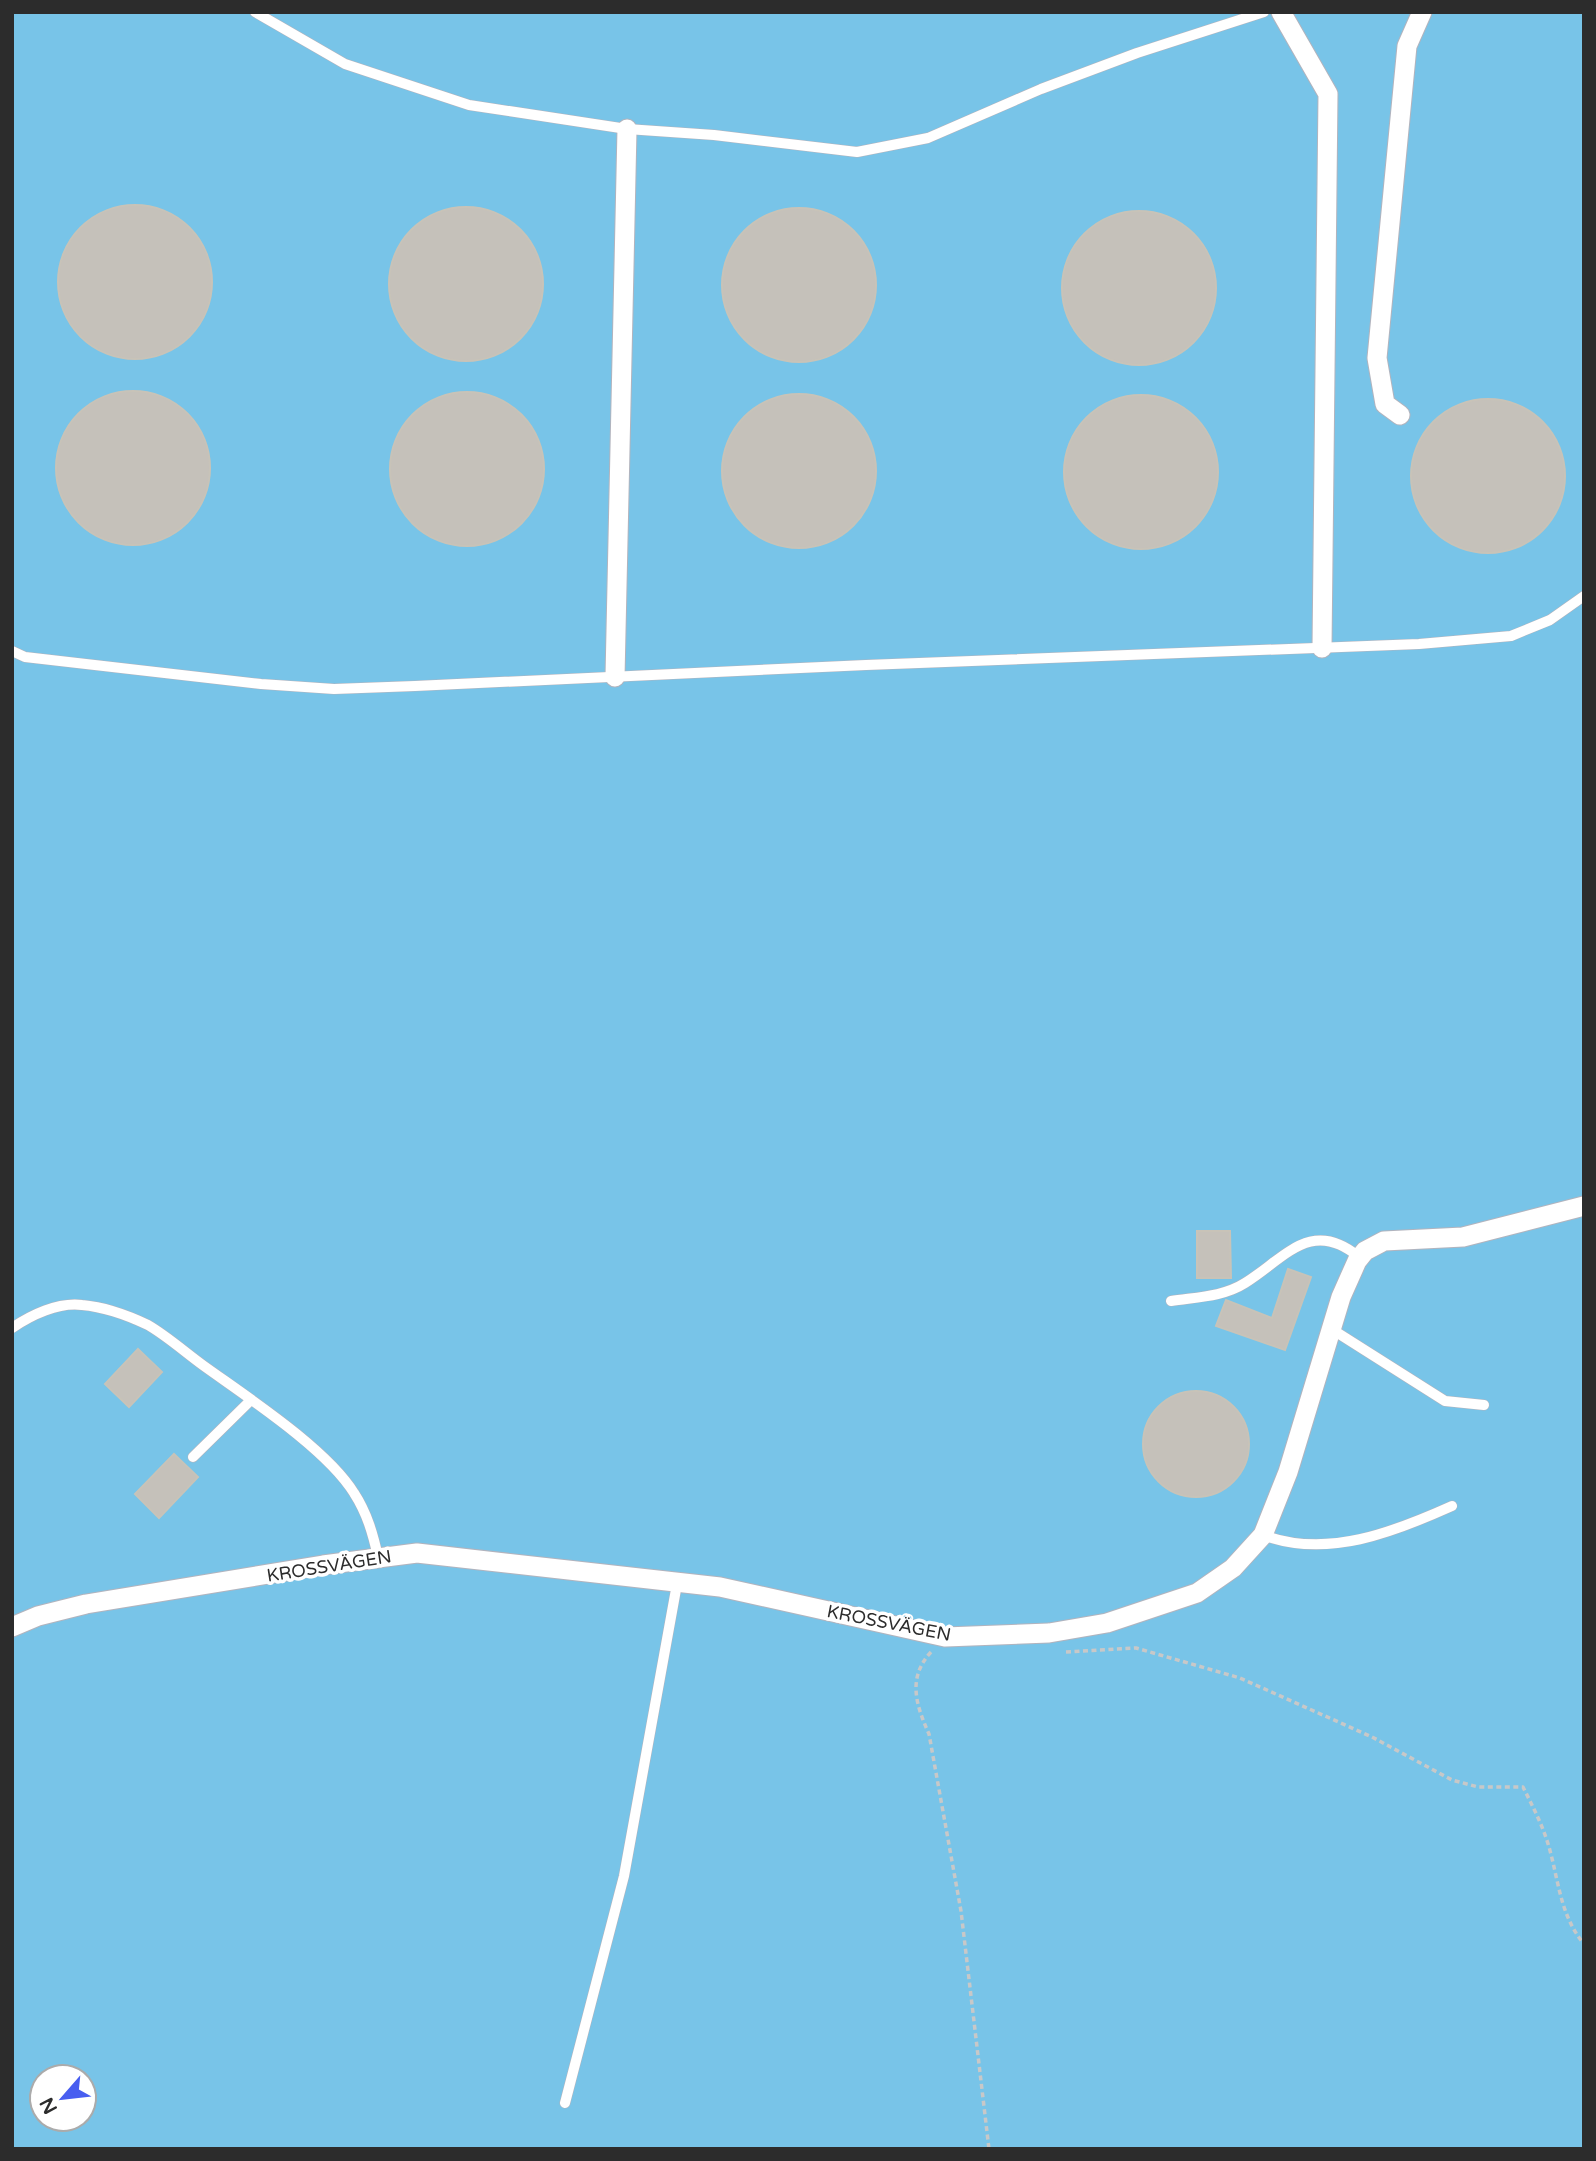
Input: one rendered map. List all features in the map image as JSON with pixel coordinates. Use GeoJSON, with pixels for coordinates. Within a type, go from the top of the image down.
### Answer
{"type":"FeatureCollection","features":[{"type":"Feature","properties":{"kind":"street"},"geometry":{"type":"LineString","coordinates":[[1281,12],[1328,94],[1322,648]]}},
{"type":"Feature","properties":{"kind":"street"},"geometry":{"type":"LineString","coordinates":[[1400,415],[1385,404],[1377,358],[1407,46],[1422,12]]}},
{"type":"Feature","properties":{"kind":"street"},"geometry":{"type":"LineString","coordinates":[[615,677],[627,129]]}},
{"type":"Feature","properties":{"kind":"street"},"geometry":{"type":"LineString","coordinates":[[1359,1257],[1384,1241],[1463,1237],[1584,1206]]}},
{"type":"Feature","properties":{"kind":"street","name":"KROSSVÄGEN"},"geometry":{"type":"LineString","coordinates":[[12,1627],[38,1616],[86,1604],[378,1557],[418,1553],[720,1587],[946,1637],[1049,1633],[1107,1623],[1197,1593],[1233,1568],[1263,1535],[1288,1472],[1350,1270],[1359,1257]]}},
{"type":"Feature","properties":{"kind":"lane"},"geometry":{"type":"LineString","coordinates":[[255,12],[345,64],[470,105],[627,129],[714,135],[857,152],[928,138],[1041,89],[1137,53],[1264,12]]}},
{"type":"Feature","properties":{"kind":"lane"},"geometry":{"type":"LineString","coordinates":[[12,651],[39,659],[261,684],[334,689],[1419,644],[1511,636],[1550,620],[1584,596]]}},
{"type":"Feature","properties":{"kind":"lane"},"geometry":{"type":"LineString","coordinates":[[1171,1301],[1219,1294],[1245,1283],[1284,1252],[1309,1242],[1340,1244],[1359,1257]]}},
{"type":"Feature","properties":{"kind":"lane"},"geometry":{"type":"LineString","coordinates":[[12,1328],[40,1313],[79,1304],[113,1310],[149,1326],[251,1400],[331,1464],[354,1491],[370,1522],[378,1557]]}},
{"type":"Feature","properties":{"kind":"lane"},"geometry":{"type":"LineString","coordinates":[[1333,1330],[1445,1401],[1485,1405]]}},
{"type":"Feature","properties":{"kind":"lane"},"geometry":{"type":"LineString","coordinates":[[193,1457],[251,1400]]}},
{"type":"Feature","properties":{"kind":"lane"},"geometry":{"type":"LineString","coordinates":[[1263,1535],[1279,1541],[1330,1544],[1371,1539],[1452,1506]]}},
{"type":"Feature","properties":{"kind":"lane"},"geometry":{"type":"LineString","coordinates":[[565,2104],[624,1876],[677,1584]]}},
{"type":"Feature","properties":{"kind":"path"},"geometry":{"type":"LineString","coordinates":[[1049,1633],[1063,1652],[1136,1648],[1240,1678],[1373,1737],[1452,1780],[1478,1787],[1523,1787],[1548,1844],[1562,1906],[1573,1931],[1584,1944]]}},
{"type":"Feature","properties":{"kind":"path"},"geometry":{"type":"LineString","coordinates":[[946,1637],[927,1657],[914,1682],[919,1711],[929,1734],[961,1910],[989,2149]]}},
{"type":"Feature","properties":{"kind":"water"},"geometry":{"type":"Polygon","coordinates":[[[12,12],[1584,12],[1584,2149],[12,2149],[12,12]]]}},
{"type":"Feature","properties":{"kind":"building"},"geometry":{"type":"Polygon","coordinates":[[[135,205],[165,210],[190,227],[207,252],[212,282],[207,312],[190,337],[165,354],[135,359],[105,354],[80,337],[63,312],[58,282],[63,252],[80,227],[105,210],[135,205]]]}},
{"type":"Feature","properties":{"kind":"building"},"geometry":{"type":"Polygon","coordinates":[[[466,207],[495,213],[520,230],[537,255],[543,284],[537,313],[520,338],[495,355],[466,361],[437,355],[412,338],[395,313],[389,284],[395,255],[412,230],[437,213],[466,207]]]}},
{"type":"Feature","properties":{"kind":"building"},"geometry":{"type":"Polygon","coordinates":[[[799,208],[828,214],[853,231],[870,256],[876,285],[870,314],[853,339],[828,356],[799,362],[770,356],[745,339],[728,314],[722,285],[728,256],[745,231],[770,214],[799,208]]]}},
{"type":"Feature","properties":{"kind":"building"},"geometry":{"type":"Polygon","coordinates":[[[1139,211],[1168,217],[1193,234],[1210,259],[1216,288],[1210,317],[1193,342],[1168,359],[1139,365],[1110,359],[1085,342],[1068,317],[1062,288],[1068,259],[1085,234],[1110,217],[1139,211]]]}},
{"type":"Feature","properties":{"kind":"building"},"geometry":{"type":"Polygon","coordinates":[[[133,391],[163,396],[188,413],[205,438],[210,468],[205,498],[188,523],[163,540],[133,545],[103,540],[78,523],[61,498],[56,468],[61,438],[78,413],[103,396],[133,391]]]}},
{"type":"Feature","properties":{"kind":"building"},"geometry":{"type":"Polygon","coordinates":[[[467,392],[496,398],[521,415],[538,440],[544,469],[538,498],[521,523],[496,540],[467,546],[438,540],[413,523],[396,498],[390,469],[396,440],[413,415],[438,398],[467,392]]]}},
{"type":"Feature","properties":{"kind":"building"},"geometry":{"type":"Polygon","coordinates":[[[799,394],[828,400],[853,417],[870,442],[876,471],[870,500],[853,525],[828,542],[799,548],[770,542],[745,525],[728,500],[722,471],[728,442],[745,417],[770,400],[799,394]]]}},
{"type":"Feature","properties":{"kind":"building"},"geometry":{"type":"Polygon","coordinates":[[[1141,395],[1170,401],[1195,418],[1212,443],[1218,472],[1212,501],[1195,526],[1170,543],[1141,549],[1112,543],[1087,526],[1070,501],[1064,472],[1070,443],[1087,418],[1112,401],[1141,395]]]}},
{"type":"Feature","properties":{"kind":"building"},"geometry":{"type":"Polygon","coordinates":[[[1488,399],[1517,405],[1542,422],[1559,447],[1565,476],[1559,505],[1542,530],[1517,547],[1488,553],[1459,547],[1434,530],[1417,505],[1411,476],[1417,447],[1434,422],[1459,405],[1488,399]]]}},
{"type":"Feature","properties":{"kind":"building"},"geometry":{"type":"Polygon","coordinates":[[[1197,1231],[1230,1231],[1231,1278],[1197,1278],[1197,1231]]]}},
{"type":"Feature","properties":{"kind":"building"},"geometry":{"type":"Polygon","coordinates":[[[1288,1269],[1311,1277],[1285,1350],[1216,1326],[1226,1300],[1272,1318],[1288,1269]]]}},
{"type":"Feature","properties":{"kind":"building"},"geometry":{"type":"Polygon","coordinates":[[[138,1349],[162,1372],[129,1407],[105,1384],[138,1349]]]}},
{"type":"Feature","properties":{"kind":"building"},"geometry":{"type":"Polygon","coordinates":[[[1196,1391],[1216,1395],[1234,1406],[1245,1424],[1249,1444],[1245,1464],[1234,1482],[1216,1493],[1196,1497],[1176,1493],[1158,1482],[1147,1464],[1143,1444],[1147,1424],[1158,1406],[1176,1395],[1196,1391]]]}},
{"type":"Feature","properties":{"kind":"building"},"geometry":{"type":"Polygon","coordinates":[[[174,1454],[198,1477],[159,1518],[135,1494],[174,1454]]]}}]}
